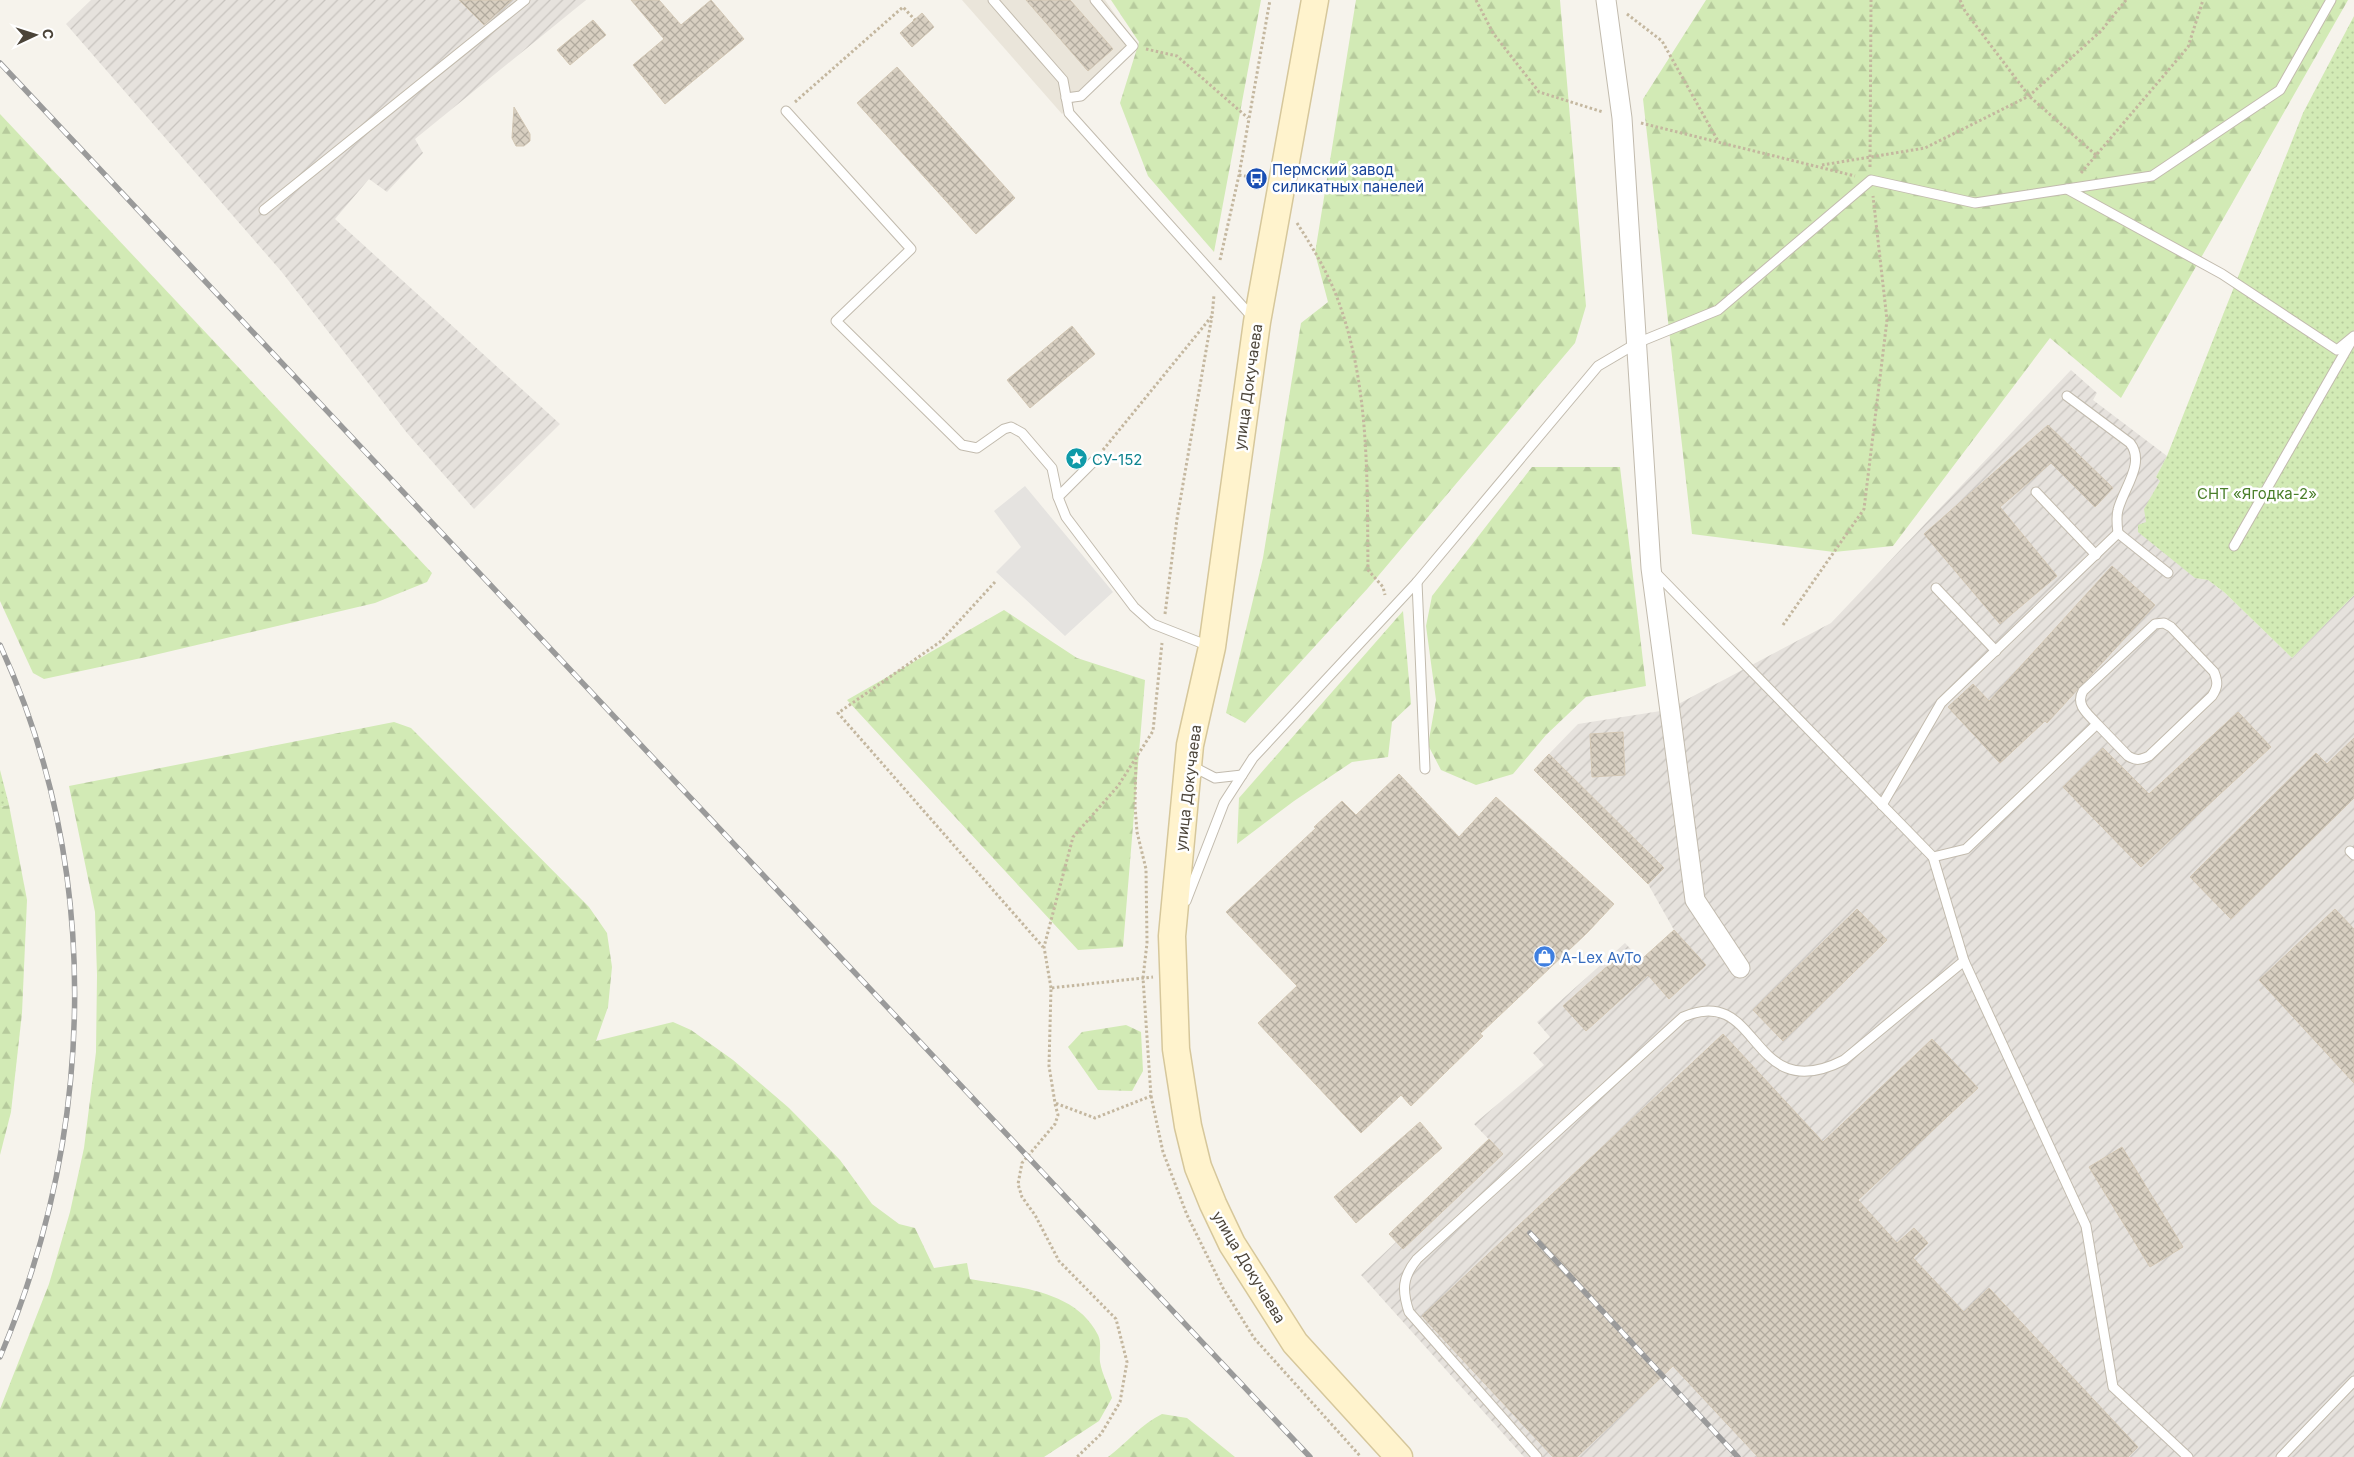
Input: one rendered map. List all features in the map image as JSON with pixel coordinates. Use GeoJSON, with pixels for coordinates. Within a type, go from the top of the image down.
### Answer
{"type":"FeatureCollection","features":[{"type":"Feature","properties":{"kind":"main road","name":"улица Докучаева"},"geometry":{"type":"LineString","coordinates":[[1315,0],[1257,322],[1212,647],[1190,745],[1172,936],[1176,1049],[1188,1126],[1198,1167],[1232,1244],[1295,1343],[1399,1457]]}},
{"type":"Feature","properties":{"kind":"street"},"geometry":{"type":"LineString","coordinates":[[1606,0],[1622,118],[1651,568],[1695,900],[1740,968]]}},
{"type":"Feature","properties":{"kind":"lane"},"geometry":{"type":"LineString","coordinates":[[264,210],[525,0]]}},
{"type":"Feature","properties":{"kind":"lane"},"geometry":{"type":"LineString","coordinates":[[993,0],[1063,80],[1069,113],[1257,322]]}},
{"type":"Feature","properties":{"kind":"lane"},"geometry":{"type":"LineString","coordinates":[[1066,98],[1081,96],[1133,46],[1094,0]]}},
{"type":"Feature","properties":{"kind":"lane"},"geometry":{"type":"LineString","coordinates":[[1172,936],[1224,803],[1253,758],[1417,582],[1598,366],[1637,343],[1718,310],[1871,180],[1975,203],[2152,176],[2280,90],[2331,0]]}},
{"type":"Feature","properties":{"kind":"lane"},"geometry":{"type":"LineString","coordinates":[[786,111],[911,249],[836,321],[962,445],[977,448],[1004,429],[1011,428],[1022,433],[1052,468],[1058,497],[1066,516],[1134,607],[1142,616],[1163,630],[1212,647]]}},
{"type":"Feature","properties":{"kind":"lane"},"geometry":{"type":"LineString","coordinates":[[2067,189],[2222,274],[2336,350],[2354,337]]}},
{"type":"Feature","properties":{"kind":"lane"},"geometry":{"type":"LineString","coordinates":[[2234,546],[2354,337]]}},
{"type":"Feature","properties":{"kind":"lane"},"geometry":{"type":"LineString","coordinates":[[1882,805],[1941,703],[2118,533],[2118,509],[2136,464],[2135,449],[2130,443],[2067,396]]}},
{"type":"Feature","properties":{"kind":"lane"},"geometry":{"type":"LineString","coordinates":[[1058,497],[1094,461]]}},
{"type":"Feature","properties":{"kind":"lane"},"geometry":{"type":"LineString","coordinates":[[2036,492],[2096,555]]}},
{"type":"Feature","properties":{"kind":"lane"},"geometry":{"type":"LineString","coordinates":[[2118,533],[2168,573]]}},
{"type":"Feature","properties":{"kind":"lane"},"geometry":{"type":"LineString","coordinates":[[1651,568],[1933,857],[1964,962],[2086,1226],[2113,1387],[2188,1457]]}},
{"type":"Feature","properties":{"kind":"lane"},"geometry":{"type":"LineString","coordinates":[[1417,582],[1425,769]]}},
{"type":"Feature","properties":{"kind":"lane"},"geometry":{"type":"LineString","coordinates":[[1936,588],[1996,651]]}},
{"type":"Feature","properties":{"kind":"lane"},"geometry":{"type":"LineString","coordinates":[[2164,623],[2171,627],[2214,672],[2218,680],[2217,688],[2212,696],[2149,756],[2142,760],[2135,760],[2128,756],[2097,724],[2080,703],[2083,691],[2155,624],[2164,623]]}},
{"type":"Feature","properties":{"kind":"lane"},"geometry":{"type":"LineString","coordinates":[[1933,857],[1966,849],[2097,724]]}},
{"type":"Feature","properties":{"kind":"lane"},"geometry":{"type":"LineString","coordinates":[[1188,764],[1215,778],[1242,776]]}},
{"type":"Feature","properties":{"kind":"lane"},"geometry":{"type":"LineString","coordinates":[[1537,1457],[1409,1312],[1404,1290],[1405,1278],[1417,1259],[1683,1017],[1696,1011],[1722,1012],[1739,1023],[1774,1062],[1791,1071],[1808,1072],[1827,1068],[1844,1060],[1964,962]]}},
{"type":"Feature","properties":{"kind":"lane"},"geometry":{"type":"LineString","coordinates":[[2281,1457],[2354,1381]]}},
{"type":"Feature","properties":{"kind":"path"},"geometry":{"type":"LineString","coordinates":[[1077,1457],[1101,1434],[1120,1402],[1126,1362],[1116,1319],[1059,1261],[1035,1215],[1022,1197],[1018,1184],[1022,1163],[1056,1124],[1058,1115],[1049,1066],[1051,988],[1044,948],[1073,837],[1118,786],[1152,731],[1177,520],[1212,316],[1216,277],[1239,175],[1270,0]]}},
{"type":"Feature","properties":{"kind":"path"},"geometry":{"type":"LineString","coordinates":[[1476,0],[1494,33],[1539,92],[1622,118],[1819,165],[1871,180]]}},
{"type":"Feature","properties":{"kind":"path"},"geometry":{"type":"LineString","coordinates":[[1783,625],[1864,509],[1887,320],[1869,157],[1871,0]]}},
{"type":"Feature","properties":{"kind":"path"},"geometry":{"type":"LineString","coordinates":[[1960,0],[1964,11],[2028,96],[2096,155]]}},
{"type":"Feature","properties":{"kind":"path"},"geometry":{"type":"LineString","coordinates":[[1819,165],[1926,148],[2028,96],[2101,31],[2126,0]]}},
{"type":"Feature","properties":{"kind":"path"},"geometry":{"type":"LineString","coordinates":[[2067,189],[2188,47],[2203,0]]}},
{"type":"Feature","properties":{"kind":"path"},"geometry":{"type":"LineString","coordinates":[[786,111],[903,7],[915,20]]}},
{"type":"Feature","properties":{"kind":"path"},"geometry":{"type":"LineString","coordinates":[[1624,12],[1662,41],[1718,141]]}},
{"type":"Feature","properties":{"kind":"path"},"geometry":{"type":"LineString","coordinates":[[1133,46],[1177,56],[1248,118]]}},
{"type":"Feature","properties":{"kind":"path"},"geometry":{"type":"LineString","coordinates":[[1239,175],[1256,178]]}},
{"type":"Feature","properties":{"kind":"path"},"geometry":{"type":"LineString","coordinates":[[1280,197],[1319,257],[1338,301],[1354,361],[1366,435],[1368,570],[1382,587],[1391,610]]}},
{"type":"Feature","properties":{"kind":"path"},"geometry":{"type":"LineString","coordinates":[[1094,461],[1212,316]]}},
{"type":"Feature","properties":{"kind":"path"},"geometry":{"type":"LineString","coordinates":[[995,582],[940,642],[838,713],[1044,948]]}},
{"type":"Feature","properties":{"kind":"path"},"geometry":{"type":"LineString","coordinates":[[1055,1103],[1095,1118],[1151,1096],[1143,978],[1147,943],[1146,869],[1137,832],[1135,806],[1136,757]]}},
{"type":"Feature","properties":{"kind":"path"},"geometry":{"type":"LineString","coordinates":[[1051,988],[1173,974]]}},
{"type":"Feature","properties":{"kind":"shaded area"},"geometry":{"type":"Polygon","coordinates":[[[91,0],[586,0],[415,139],[423,153],[387,192],[369,179],[335,219],[560,424],[474,509],[407,433],[281,271],[66,24],[91,0]]]}},
{"type":"Feature","properties":{"kind":"shaded area"},"geometry":{"type":"Polygon","coordinates":[[[962,0],[1105,0],[1136,44],[1062,114],[962,0]]]}},
{"type":"Feature","properties":{"kind":"shaded area"},"geometry":{"type":"Polygon","coordinates":[[[2071,370],[2097,393],[2093,400],[2167,456],[2156,477],[2160,481],[2145,509],[2195,578],[2208,580],[2224,592],[2292,658],[2354,595],[2354,1457],[1524,1457],[1361,1275],[1396,1242],[1403,1249],[1503,1154],[1474,1124],[1544,1065],[1533,1053],[1550,1037],[1537,1022],[1625,943],[1641,960],[1674,930],[1648,884],[1664,868],[1549,754],[1578,724],[1667,710],[1831,623],[2071,370]]]}},
{"type":"Feature","properties":{"kind":"shaded area"},"geometry":{"type":"Polygon","coordinates":[[[1025,486],[1113,592],[1065,636],[996,572],[1021,547],[994,511],[1025,486]]]}},
{"type":"Feature","properties":{"kind":"green space"},"geometry":{"type":"Polygon","coordinates":[[[1111,0],[1261,0],[1214,252],[1148,176],[1120,103],[1139,42],[1111,0]]]}},
{"type":"Feature","properties":{"kind":"green space"},"geometry":{"type":"Polygon","coordinates":[[[1356,0],[1560,0],[1586,306],[1575,343],[1368,588],[1245,723],[1226,713],[1263,558],[1301,323],[1328,302],[1315,253],[1356,0]]]}},
{"type":"Feature","properties":{"kind":"green space"},"geometry":{"type":"Polygon","coordinates":[[[1706,0],[2348,0],[2121,398],[2050,338],[1893,546],[1834,552],[1692,534],[1643,99],[1706,0]]]}},
{"type":"Feature","properties":{"kind":"green space","name":"СНТ «Ягодка-2»"},"geometry":{"type":"Polygon","coordinates":[[[2354,16],[2354,595],[2292,658],[2224,592],[2208,580],[2195,578],[2138,532],[2138,525],[2146,522],[2144,509],[2160,481],[2156,477],[2167,456],[2303,113],[2354,16]]]}},
{"type":"Feature","properties":{"kind":"green space"},"geometry":{"type":"Polygon","coordinates":[[[0,114],[432,573],[427,582],[375,603],[146,657],[44,679],[33,673],[0,601],[0,114]]]}},
{"type":"Feature","properties":{"kind":"green space"},"geometry":{"type":"Polygon","coordinates":[[[1532,467],[1620,467],[1646,686],[1586,697],[1546,735],[1513,774],[1476,785],[1441,770],[1428,745],[1436,700],[1426,626],[1432,596],[1532,467]]]}},
{"type":"Feature","properties":{"kind":"green space"},"geometry":{"type":"Polygon","coordinates":[[[1004,610],[1077,658],[1145,680],[1123,947],[1078,950],[847,700],[1004,610]]]}},
{"type":"Feature","properties":{"kind":"green space"},"geometry":{"type":"Polygon","coordinates":[[[1403,611],[1411,704],[1392,722],[1388,757],[1352,762],[1294,801],[1237,844],[1239,798],[1403,611]]]}},
{"type":"Feature","properties":{"kind":"green space"},"geometry":{"type":"Polygon","coordinates":[[[394,722],[411,728],[589,907],[607,933],[612,967],[608,1007],[596,1041],[673,1022],[691,1030],[733,1060],[789,1108],[840,1160],[872,1204],[899,1224],[915,1228],[934,1268],[967,1263],[970,1279],[1042,1293],[1059,1299],[1074,1308],[1088,1320],[1099,1338],[1101,1367],[1112,1398],[1099,1421],[1044,1457],[0,1457],[0,1409],[49,1284],[70,1212],[84,1148],[96,1052],[97,975],[95,912],[69,786],[394,722]]]}},
{"type":"Feature","properties":{"kind":"green space"},"geometry":{"type":"Polygon","coordinates":[[[0,770],[9,805],[0,807],[0,770]]]}},
{"type":"Feature","properties":{"kind":"green space"},"geometry":{"type":"Polygon","coordinates":[[[9,805],[27,900],[22,1013],[11,1112],[0,1155],[0,807],[9,805]]]}},
{"type":"Feature","properties":{"kind":"green space"},"geometry":{"type":"Polygon","coordinates":[[[1126,1025],[1141,1032],[1143,1071],[1132,1091],[1098,1090],[1068,1047],[1082,1032],[1126,1025]]]}},
{"type":"Feature","properties":{"kind":"green space"},"geometry":{"type":"Polygon","coordinates":[[[1162,1414],[1187,1418],[1235,1457],[1108,1457],[1147,1423],[1162,1414]]]}},
{"type":"Feature","properties":{"kind":"building"},"geometry":{"type":"Polygon","coordinates":[[[459,0],[512,0],[484,25],[459,0]]]}},
{"type":"Feature","properties":{"kind":"building"},"geometry":{"type":"Polygon","coordinates":[[[631,0],[659,0],[681,25],[711,0],[744,39],[665,104],[633,65],[664,39],[631,0]]]}},
{"type":"Feature","properties":{"kind":"building"},"geometry":{"type":"Polygon","coordinates":[[[1026,0],[1070,0],[1113,49],[1088,71],[1026,0]]]}},
{"type":"Feature","properties":{"kind":"building"},"geometry":{"type":"Polygon","coordinates":[[[922,13],[934,27],[912,47],[900,33],[922,13]]]}},
{"type":"Feature","properties":{"kind":"building"},"geometry":{"type":"Polygon","coordinates":[[[593,20],[606,35],[570,65],[557,50],[593,20]]]}},
{"type":"Feature","properties":{"kind":"building"},"geometry":{"type":"Polygon","coordinates":[[[897,67],[1015,198],[976,234],[857,103],[897,67]]]}},
{"type":"Feature","properties":{"kind":"building"},"geometry":{"type":"Polygon","coordinates":[[[514,107],[530,134],[530,141],[524,146],[516,146],[512,138],[514,107]]]}},
{"type":"Feature","properties":{"kind":"building"},"geometry":{"type":"Polygon","coordinates":[[[1072,326],[1095,354],[1030,408],[1007,380],[1072,326]]]}},
{"type":"Feature","properties":{"kind":"building"},"geometry":{"type":"Polygon","coordinates":[[[2048,425],[2113,488],[2095,507],[2051,463],[2000,507],[2057,576],[2000,624],[1924,534],[2048,425]]]}},
{"type":"Feature","properties":{"kind":"building"},"geometry":{"type":"Polygon","coordinates":[[[2112,566],[2155,605],[2047,723],[2045,721],[2000,763],[1948,707],[1973,684],[1989,701],[2112,566]]]}},
{"type":"Feature","properties":{"kind":"building"},"geometry":{"type":"Polygon","coordinates":[[[2238,712],[2271,747],[2141,867],[2063,787],[2103,748],[2149,794],[2238,712]]]}},
{"type":"Feature","properties":{"kind":"building"},"geometry":{"type":"Polygon","coordinates":[[[1623,732],[1625,775],[1592,777],[1590,734],[1623,732]]]}},
{"type":"Feature","properties":{"kind":"building"},"geometry":{"type":"Polygon","coordinates":[[[2354,738],[2354,798],[2231,919],[2190,877],[2316,753],[2327,764],[2354,738]]]}},
{"type":"Feature","properties":{"kind":"building"},"geometry":{"type":"Polygon","coordinates":[[[1549,754],[1664,868],[1648,884],[1534,770],[1549,754]]]}},
{"type":"Feature","properties":{"kind":"building"},"geometry":{"type":"Polygon","coordinates":[[[1399,774],[1459,837],[1496,797],[1614,904],[1587,933],[1480,1034],[1483,1036],[1411,1106],[1401,1095],[1361,1133],[1258,1023],[1297,986],[1226,912],[1316,828],[1314,827],[1342,801],[1356,815],[1399,774]]]}},
{"type":"Feature","properties":{"kind":"building"},"geometry":{"type":"Polygon","coordinates":[[[1857,909],[1887,940],[1783,1041],[1753,1010],[1857,909]]]}},
{"type":"Feature","properties":{"kind":"building"},"geometry":{"type":"Polygon","coordinates":[[[2335,909],[2354,929],[2354,1083],[2259,980],[2335,909]]]}},
{"type":"Feature","properties":{"kind":"building"},"geometry":{"type":"Polygon","coordinates":[[[1674,930],[1706,965],[1669,999],[1648,975],[1586,1031],[1563,1006],[1621,954],[1633,967],[1674,930]]]}},
{"type":"Feature","properties":{"kind":"building"},"geometry":{"type":"Polygon","coordinates":[[[1723,1034],[1823,1142],[1932,1039],[1978,1088],[1858,1200],[1897,1243],[1914,1228],[1928,1243],[1913,1258],[1964,1312],[1989,1288],[2138,1447],[2128,1457],[1758,1457],[1673,1366],[1577,1457],[1553,1457],[1422,1316],[1723,1034]]]}},
{"type":"Feature","properties":{"kind":"building"},"geometry":{"type":"Polygon","coordinates":[[[1420,1122],[1442,1148],[1356,1223],[1334,1197],[1420,1122]]]}},
{"type":"Feature","properties":{"kind":"building"},"geometry":{"type":"Polygon","coordinates":[[[1489,1139],[1503,1154],[1403,1249],[1389,1234],[1489,1139]]]}},
{"type":"Feature","properties":{"kind":"building"},"geometry":{"type":"Polygon","coordinates":[[[2122,1147],[2183,1247],[2150,1267],[2089,1167],[2122,1147]]]}},
{"type":"Feature","properties":{"kind":"railway"},"geometry":{"type":"LineString","coordinates":[[0,63],[1310,1457]]}},
{"type":"Feature","properties":{"kind":"railway"},"geometry":{"type":"LineString","coordinates":[[0,645],[34,731],[57,819],[71,909],[75,1000],[69,1091],[55,1182],[32,1271],[0,1357]]}},
{"type":"Feature","properties":{"kind":"railway"},"geometry":{"type":"LineString","coordinates":[[1530,1233],[1738,1457]]}},
{"type":"Feature","properties":{"kind":"place","name":"Пермский завод силикатных панелей"},"geometry":{"type":"Point","coordinates":[1256,178]}},
{"type":"Feature","properties":{"kind":"place","name":"СУ-152"},"geometry":{"type":"Point","coordinates":[1076,459]}},
{"type":"Feature","properties":{"kind":"place","name":"A-Lex AvTo"},"geometry":{"type":"Point","coordinates":[1545,957]}}]}
